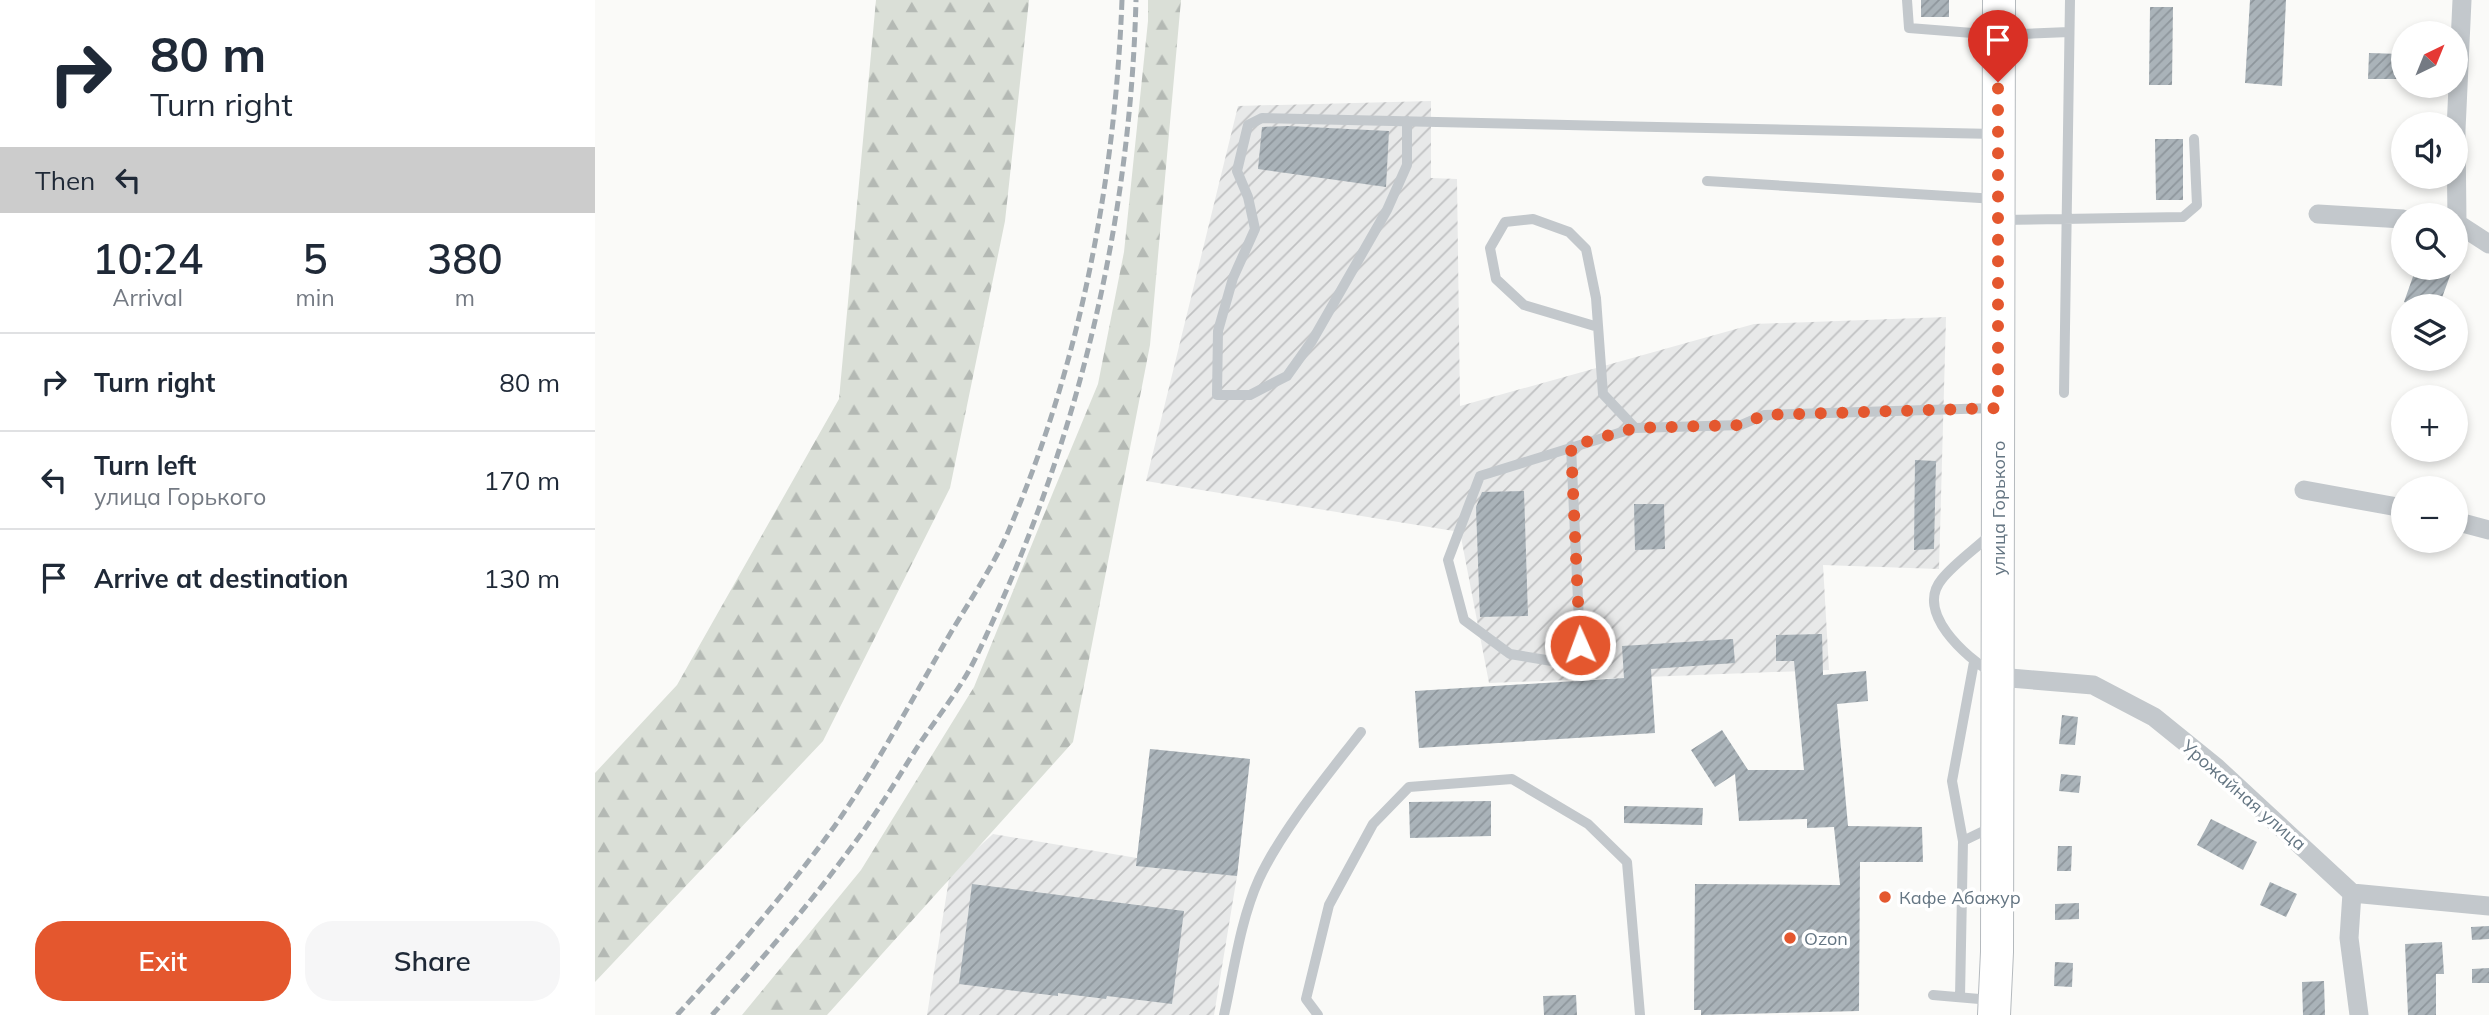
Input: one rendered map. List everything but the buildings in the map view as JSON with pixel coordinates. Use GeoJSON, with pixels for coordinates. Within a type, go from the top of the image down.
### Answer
{"type":"FeatureCollection","features":[{"type":"Feature","properties":{"kind":"main road","name":"улица Горького"},"geometry":{"type":"LineString","coordinates":[[1994,1008],[1997,824],[1986,669],[1998,528],[1999,0]]}},
{"type":"Feature","properties":{"kind":"street"},"geometry":{"type":"LineString","coordinates":[[2456,203],[2456,130],[2462,0]]}},
{"type":"Feature","properties":{"kind":"street"},"geometry":{"type":"LineString","coordinates":[[2318,214],[2391,218]]}},
{"type":"Feature","properties":{"kind":"street"},"geometry":{"type":"LineString","coordinates":[[2468,230],[2489,244]]}},
{"type":"Feature","properties":{"kind":"street"},"geometry":{"type":"LineString","coordinates":[[2304,491],[2391,506]]}},
{"type":"Feature","properties":{"kind":"street"},"geometry":{"type":"LineString","coordinates":[[2468,524],[2489,530]]}},
{"type":"Feature","properties":{"kind":"street","name":"Урожайная улица"},"geometry":{"type":"LineString","coordinates":[[1986,669],[2093,685],[2154,717],[2217,768],[2352,894]]}},
{"type":"Feature","properties":{"kind":"street"},"geometry":{"type":"LineString","coordinates":[[2359,1015],[2349,937],[2352,894],[2489,906]]}},
{"type":"Feature","properties":{"kind":"lane"},"geometry":{"type":"LineString","coordinates":[[1907,0],[1909,28],[1998,35],[2069,32]]}},
{"type":"Feature","properties":{"kind":"lane"},"geometry":{"type":"LineString","coordinates":[[2064,393],[2070,0]]}},
{"type":"Feature","properties":{"kind":"lane"},"geometry":{"type":"LineString","coordinates":[[1407,121],[1406,165],[1387,210],[1312,341],[1287,376],[1250,395],[1217,395],[1218,331],[1233,278],[1255,229],[1248,197],[1237,170],[1248,125],[1262,118],[1407,121],[1998,135]]}},
{"type":"Feature","properties":{"kind":"lane"},"geometry":{"type":"LineString","coordinates":[[1707,181],[2067,219],[2183,217],[2197,205],[2195,139]]}},
{"type":"Feature","properties":{"kind":"lane"},"geometry":{"type":"LineString","coordinates":[[1598,327],[1524,305],[1496,279],[1490,248],[1505,222],[1533,219],[1569,232],[1586,249],[1596,298],[1603,394],[1635,428]]}},
{"type":"Feature","properties":{"kind":"lane"},"geometry":{"type":"LineString","coordinates":[[1571,446],[1580,645],[1564,663],[1510,654],[1464,620],[1448,560],[1480,476],[1571,446],[1635,428],[1741,425],[1764,415],[1998,408]]}},
{"type":"Feature","properties":{"kind":"lane"},"geometry":{"type":"LineString","coordinates":[[1960,997],[1963,841],[1952,781],[1986,669],[1939,625],[1935,597],[1940,581],[1998,528]]}},
{"type":"Feature","properties":{"kind":"lane"},"geometry":{"type":"LineString","coordinates":[[1224,1015],[1245,922],[1259,879],[1325,778],[1361,732]]}},
{"type":"Feature","properties":{"kind":"lane"},"geometry":{"type":"LineString","coordinates":[[1318,1015],[1306,999],[1329,905],[1373,824],[1409,787],[1512,779],[1588,824],[1626,862],[1640,1015]]}},
{"type":"Feature","properties":{"kind":"lane"},"geometry":{"type":"LineString","coordinates":[[1963,841],[1997,824]]}},
{"type":"Feature","properties":{"kind":"lane"},"geometry":{"type":"LineString","coordinates":[[1933,995],[1960,997],[1994,1008]]}},
{"type":"Feature","properties":{"kind":"shaded area"},"geometry":{"type":"Polygon","coordinates":[[[1431,101],[1431,178],[1457,179],[1460,406],[1754,324],[1946,317],[1939,569],[1823,565],[1829,670],[1489,683],[1460,532],[1146,481],[1238,106],[1431,101]]]}},
{"type":"Feature","properties":{"kind":"shaded area"},"geometry":{"type":"Polygon","coordinates":[[[1150,749],[1250,759],[1237,876],[1214,1015],[927,1015],[950,873],[993,834],[1137,858],[1150,749]]]}},
{"type":"Feature","properties":{"kind":"green space"},"geometry":{"type":"Polygon","coordinates":[[[876,0],[1029,0],[1005,221],[950,488],[823,741],[595,982],[595,773],[677,685],[839,399],[876,0]]]}},
{"type":"Feature","properties":{"kind":"green space"},"geometry":{"type":"Polygon","coordinates":[[[1148,0],[1181,0],[1150,345],[1073,742],[827,1015],[742,1015],[861,870],[974,687],[1098,384],[1124,252],[1148,0]]]}},
{"type":"Feature","properties":{"kind":"railway"},"geometry":{"type":"LineString","coordinates":[[677,1015],[758,923],[834,827],[890,738],[1008,532],[1055,404],[1089,271],[1111,136],[1122,0]]}},
{"type":"Feature","properties":{"kind":"railway"},"geometry":{"type":"LineString","coordinates":[[712,1015],[767,953],[837,867],[870,821],[964,678],[1012,577],[1043,498],[1069,418],[1109,254],[1123,170],[1132,85],[1136,0]]}},
{"type":"Feature","properties":{"kind":"place","name":"Кафе Абажур"},"geometry":{"type":"Point","coordinates":[1885,897]}},
{"type":"Feature","properties":{"kind":"place","name":"Ozon"},"geometry":{"type":"Point","coordinates":[1790,938]}},
{"type":"Feature","properties":{"kind":"route"},"geometry":{"type":"LineString","coordinates":[[1580,645],[1571,446],[1635,428],[1741,425],[1764,415],[1998,408],[1998,82]]}}]}
